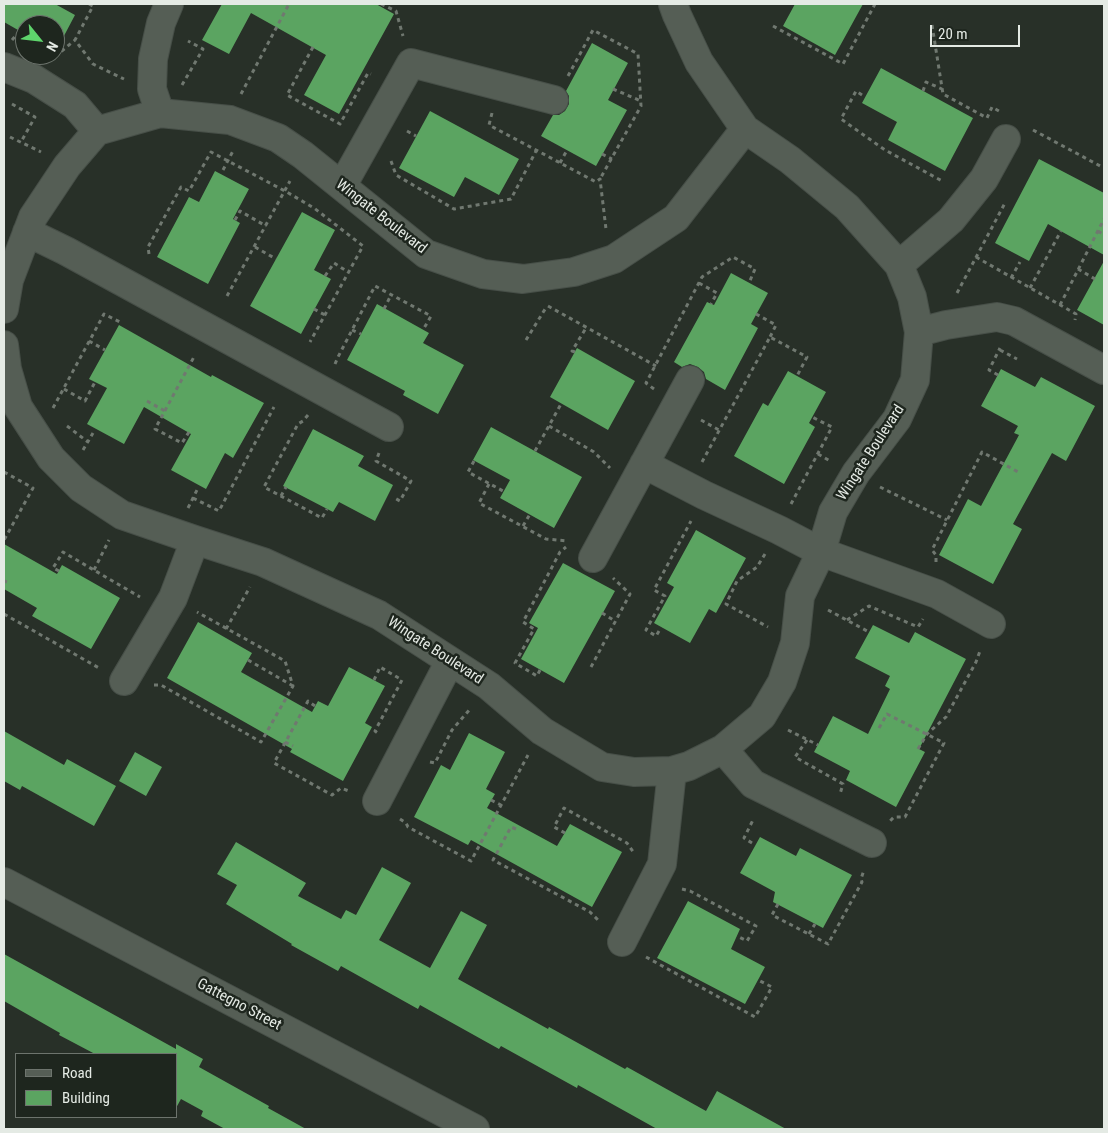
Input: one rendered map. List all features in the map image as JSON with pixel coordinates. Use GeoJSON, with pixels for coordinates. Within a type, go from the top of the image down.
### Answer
{"type":"FeatureCollection","features":[{"type":"Feature","properties":{"kind":"street"},"geometry":{"type":"LineString","coordinates":[[160,113],[152,90],[153,59],[161,23],[169,4]]}},
{"type":"Feature","properties":{"kind":"street","name":"Wingate Boulevard"},"geometry":{"type":"LineString","coordinates":[[4,345],[11,408],[51,458],[81,488],[122,515],[263,562],[379,615],[489,686],[542,732],[602,766],[634,772],[672,771],[689,766],[723,749],[762,716],[782,682],[795,643],[800,596],[821,552],[833,512],[856,473],[896,419],[915,380],[918,332],[912,297],[899,265],[847,207],[790,160],[745,129],[699,62],[673,4]]}},
{"type":"Feature","properties":{"kind":"street"},"geometry":{"type":"LineString","coordinates":[[342,186],[411,63],[554,100]]}},
{"type":"Feature","properties":{"kind":"street"},"geometry":{"type":"LineString","coordinates":[[4,67],[34,79],[75,105],[97,131],[67,166],[33,217],[9,280],[4,309]]}},
{"type":"Feature","properties":{"kind":"street","name":"Wingate Boulevard"},"geometry":{"type":"LineString","coordinates":[[97,131],[160,113],[230,120],[278,138],[303,155],[426,254],[483,274],[523,279],[574,272],[614,259],[676,218],[745,129]]}},
{"type":"Feature","properties":{"kind":"street"},"geometry":{"type":"LineString","coordinates":[[899,265],[951,220],[984,179],[1006,139]]}},
{"type":"Feature","properties":{"kind":"street"},"geometry":{"type":"LineString","coordinates":[[28,232],[66,250],[389,427]]}},
{"type":"Feature","properties":{"kind":"street"},"geometry":{"type":"LineString","coordinates":[[918,332],[997,318],[1014,321],[1104,370]]}},
{"type":"Feature","properties":{"kind":"street"},"geometry":{"type":"LineString","coordinates":[[593,558],[690,380]]}},
{"type":"Feature","properties":{"kind":"street"},"geometry":{"type":"LineString","coordinates":[[644,464],[821,552],[937,594],[991,624]]}},
{"type":"Feature","properties":{"kind":"street"},"geometry":{"type":"LineString","coordinates":[[124,681],[173,598],[195,540]]}},
{"type":"Feature","properties":{"kind":"street"},"geometry":{"type":"LineString","coordinates":[[377,801],[450,661]]}},
{"type":"Feature","properties":{"kind":"street"},"geometry":{"type":"LineString","coordinates":[[723,749],[753,784],[872,843]]}},
{"type":"Feature","properties":{"kind":"street"},"geometry":{"type":"LineString","coordinates":[[622,942],[662,864],[672,771]]}},
{"type":"Feature","properties":{"kind":"street","name":"Gattegno Street"},"geometry":{"type":"LineString","coordinates":[[4,882],[475,1129]]}},
{"type":"Feature","properties":{"kind":"path"},"geometry":{"type":"LineString","coordinates":[[65,48],[75,40],[93,6],[89,4]]}},
{"type":"Feature","properties":{"kind":"path"},"geometry":{"type":"LineString","coordinates":[[240,97],[289,4]]}},
{"type":"Feature","properties":{"kind":"path"},"geometry":{"type":"LineString","coordinates":[[382,4],[396,11],[396,14]]}},
{"type":"Feature","properties":{"kind":"path"},"geometry":{"type":"LineString","coordinates":[[773,26],[842,64],[874,4]]}},
{"type":"Feature","properties":{"kind":"path"},"geometry":{"type":"LineString","coordinates":[[489,125],[596,182],[600,179],[612,159],[641,106],[638,54],[593,30],[568,77]]}},
{"type":"Feature","properties":{"kind":"path"},"geometry":{"type":"LineString","coordinates":[[180,89],[203,49],[183,38]]}},
{"type":"Feature","properties":{"kind":"path"},"geometry":{"type":"LineString","coordinates":[[75,40],[93,64],[126,80]]}},
{"type":"Feature","properties":{"kind":"path"},"geometry":{"type":"LineString","coordinates":[[313,47],[287,94],[340,124],[368,74]]}},
{"type":"Feature","properties":{"kind":"path"},"geometry":{"type":"LineString","coordinates":[[923,91],[926,82],[942,90]]}},
{"type":"Feature","properties":{"kind":"path"},"geometry":{"type":"LineString","coordinates":[[614,89],[641,101]]}},
{"type":"Feature","properties":{"kind":"path"},"geometry":{"type":"LineString","coordinates":[[862,95],[856,91],[841,119],[885,150],[941,181]]}},
{"type":"Feature","properties":{"kind":"path"},"geometry":{"type":"LineString","coordinates":[[6,101],[35,117],[21,142]]}},
{"type":"Feature","properties":{"kind":"path"},"geometry":{"type":"LineString","coordinates":[[403,138],[410,124]]}},
{"type":"Feature","properties":{"kind":"path"},"geometry":{"type":"LineString","coordinates":[[406,131],[416,136]]}},
{"type":"Feature","properties":{"kind":"path"},"geometry":{"type":"LineString","coordinates":[[10,137],[47,155]]}},
{"type":"Feature","properties":{"kind":"path"},"geometry":{"type":"LineString","coordinates":[[560,163],[567,150]]}},
{"type":"Feature","properties":{"kind":"path"},"geometry":{"type":"LineString","coordinates":[[395,153],[391,160],[396,176],[454,208],[511,199],[536,151]]}},
{"type":"Feature","properties":{"kind":"path"},"geometry":{"type":"LineString","coordinates":[[149,254],[148,247],[181,187],[189,191],[211,152],[285,191],[314,208],[363,246],[310,342]]}},
{"type":"Feature","properties":{"kind":"path"},"geometry":{"type":"LineString","coordinates":[[602,154],[612,159]]}},
{"type":"Feature","properties":{"kind":"path"},"geometry":{"type":"LineString","coordinates":[[227,296],[293,175]]}},
{"type":"Feature","properties":{"kind":"path"},"geometry":{"type":"LineString","coordinates":[[600,179],[606,235]]}},
{"type":"Feature","properties":{"kind":"path"},"geometry":{"type":"LineString","coordinates":[[955,297],[1005,202]]}},
{"type":"Feature","properties":{"kind":"path"},"geometry":{"type":"LineString","coordinates":[[235,220],[240,211],[266,226]]}},
{"type":"Feature","properties":{"kind":"path"},"geometry":{"type":"LineString","coordinates":[[1060,305],[1104,219]]}},
{"type":"Feature","properties":{"kind":"path"},"geometry":{"type":"LineString","coordinates":[[1030,288],[1061,231]]}},
{"type":"Feature","properties":{"kind":"path"},"geometry":{"type":"LineString","coordinates":[[1098,231],[1104,235]]}},
{"type":"Feature","properties":{"kind":"path"},"geometry":{"type":"LineString","coordinates":[[254,247],[276,259]]}},
{"type":"Feature","properties":{"kind":"path"},"geometry":{"type":"LineString","coordinates":[[646,382],[702,276],[733,257],[755,270],[748,283]]}},
{"type":"Feature","properties":{"kind":"path"},"geometry":{"type":"LineString","coordinates":[[976,257],[1076,314]]}},
{"type":"Feature","properties":{"kind":"path"},"geometry":{"type":"LineString","coordinates":[[1011,278],[1020,262]]}},
{"type":"Feature","properties":{"kind":"path"},"geometry":{"type":"LineString","coordinates":[[325,276],[334,263],[348,272]]}},
{"type":"Feature","properties":{"kind":"path"},"geometry":{"type":"LineString","coordinates":[[1078,269],[1094,278]]}},
{"type":"Feature","properties":{"kind":"path"},"geometry":{"type":"LineString","coordinates":[[699,283],[717,293],[711,304]]}},
{"type":"Feature","properties":{"kind":"path"},"geometry":{"type":"LineString","coordinates":[[338,357],[375,286],[431,316],[423,330]]}},
{"type":"Feature","properties":{"kind":"path"},"geometry":{"type":"LineString","coordinates":[[384,308],[391,295]]}},
{"type":"Feature","properties":{"kind":"path"},"geometry":{"type":"LineString","coordinates":[[526,340],[552,298]]}},
{"type":"Feature","properties":{"kind":"path"},"geometry":{"type":"LineString","coordinates":[[547,306],[656,366]]}},
{"type":"Feature","properties":{"kind":"path"},"geometry":{"type":"LineString","coordinates":[[314,310],[324,315]]}},
{"type":"Feature","properties":{"kind":"path"},"geometry":{"type":"LineString","coordinates":[[51,413],[104,314],[120,322]]}},
{"type":"Feature","properties":{"kind":"path"},"geometry":{"type":"LineString","coordinates":[[698,468],[776,325],[756,314]]}},
{"type":"Feature","properties":{"kind":"path"},"geometry":{"type":"LineString","coordinates":[[575,352],[572,351],[586,328]]}},
{"type":"Feature","properties":{"kind":"path"},"geometry":{"type":"LineString","coordinates":[[352,330],[361,334]]}},
{"type":"Feature","properties":{"kind":"path"},"geometry":{"type":"LineString","coordinates":[[770,337],[807,357],[797,376]]}},
{"type":"Feature","properties":{"kind":"path"},"geometry":{"type":"LineString","coordinates":[[89,341],[105,350]]}},
{"type":"Feature","properties":{"kind":"path"},"geometry":{"type":"LineString","coordinates":[[998,375],[989,370],[1004,341]]}},
{"type":"Feature","properties":{"kind":"path"},"geometry":{"type":"LineString","coordinates":[[189,432],[182,443],[156,429],[190,364]]}},
{"type":"Feature","properties":{"kind":"path"},"geometry":{"type":"LineString","coordinates":[[64,389],[85,401],[95,382]]}},
{"type":"Feature","properties":{"kind":"path"},"geometry":{"type":"LineString","coordinates":[[147,401],[165,411]]}},
{"type":"Feature","properties":{"kind":"path"},"geometry":{"type":"LineString","coordinates":[[535,451],[561,404]]}},
{"type":"Feature","properties":{"kind":"path"},"geometry":{"type":"LineString","coordinates":[[193,498],[219,511],[274,407]]}},
{"type":"Feature","properties":{"kind":"path"},"geometry":{"type":"LineString","coordinates":[[789,509],[832,428],[812,417]]}},
{"type":"Feature","properties":{"kind":"path"},"geometry":{"type":"LineString","coordinates":[[303,421],[298,424],[264,487],[322,518],[327,509]]}},
{"type":"Feature","properties":{"kind":"path"},"geometry":{"type":"LineString","coordinates":[[66,425],[88,442]]}},
{"type":"Feature","properties":{"kind":"path"},"geometry":{"type":"LineString","coordinates":[[549,426],[594,452],[596,456]]}},
{"type":"Feature","properties":{"kind":"path"},"geometry":{"type":"LineString","coordinates":[[936,555],[932,550],[982,452],[1020,473]]}},
{"type":"Feature","properties":{"kind":"path"},"geometry":{"type":"LineString","coordinates":[[474,460],[468,472],[503,491]]}},
{"type":"Feature","properties":{"kind":"path"},"geometry":{"type":"LineString","coordinates":[[376,461],[411,481],[400,501],[393,497]]}},
{"type":"Feature","properties":{"kind":"path"},"geometry":{"type":"LineString","coordinates":[[4,472],[33,488],[4,540]]}},
{"type":"Feature","properties":{"kind":"path"},"geometry":{"type":"LineString","coordinates":[[489,484],[480,503],[546,539],[572,542]]}},
{"type":"Feature","properties":{"kind":"path"},"geometry":{"type":"LineString","coordinates":[[878,486],[947,520]]}},
{"type":"Feature","properties":{"kind":"path"},"geometry":{"type":"LineString","coordinates":[[281,496],[286,487]]}},
{"type":"Feature","properties":{"kind":"path"},"geometry":{"type":"LineString","coordinates":[[186,511],[197,490]]}},
{"type":"Feature","properties":{"kind":"path"},"geometry":{"type":"LineString","coordinates":[[522,526],[530,514]]}},
{"type":"Feature","properties":{"kind":"path"},"geometry":{"type":"LineString","coordinates":[[659,632],[656,636],[646,630],[665,596],[654,590],[689,527]]}},
{"type":"Feature","properties":{"kind":"path"},"geometry":{"type":"LineString","coordinates":[[94,570],[112,535]]}},
{"type":"Feature","properties":{"kind":"path"},"geometry":{"type":"LineString","coordinates":[[768,546],[757,567],[737,581],[726,604],[775,631]]}},
{"type":"Feature","properties":{"kind":"path"},"geometry":{"type":"LineString","coordinates":[[59,571],[53,568],[63,552],[128,590]]}},
{"type":"Feature","properties":{"kind":"path"},"geometry":{"type":"LineString","coordinates":[[540,670],[538,676],[515,663],[534,629],[523,622],[560,552]]}},
{"type":"Feature","properties":{"kind":"path"},"geometry":{"type":"LineString","coordinates":[[226,629],[253,581]]}},
{"type":"Feature","properties":{"kind":"path"},"geometry":{"type":"LineString","coordinates":[[591,667],[630,594]]}},
{"type":"Feature","properties":{"kind":"path"},"geometry":{"type":"LineString","coordinates":[[800,596],[869,632]]}},
{"type":"Feature","properties":{"kind":"path"},"geometry":{"type":"LineString","coordinates":[[847,620],[869,606],[918,627]]}},
{"type":"Feature","properties":{"kind":"path"},"geometry":{"type":"LineString","coordinates":[[602,613],[615,621]]}},
{"type":"Feature","properties":{"kind":"path"},"geometry":{"type":"LineString","coordinates":[[4,614],[88,662]]}},
{"type":"Feature","properties":{"kind":"path"},"geometry":{"type":"LineString","coordinates":[[161,685],[261,742],[293,686],[285,661],[201,615]]}},
{"type":"Feature","properties":{"kind":"path"},"geometry":{"type":"LineString","coordinates":[[248,660],[293,686]]}},
{"type":"Feature","properties":{"kind":"path"},"geometry":{"type":"LineString","coordinates":[[918,749],[927,734],[946,717],[976,662]]}},
{"type":"Feature","properties":{"kind":"path"},"geometry":{"type":"LineString","coordinates":[[374,680],[380,667],[402,680],[375,731]]}},
{"type":"Feature","properties":{"kind":"path"},"geometry":{"type":"LineString","coordinates":[[315,706],[308,701],[274,763],[332,794],[340,788]]}},
{"type":"Feature","properties":{"kind":"path"},"geometry":{"type":"LineString","coordinates":[[435,763],[452,730],[474,705]]}},
{"type":"Feature","properties":{"kind":"path"},"geometry":{"type":"LineString","coordinates":[[879,728],[887,714],[944,743],[905,817],[894,817]]}},
{"type":"Feature","properties":{"kind":"path"},"geometry":{"type":"LineString","coordinates":[[784,728],[818,745]]}},
{"type":"Feature","properties":{"kind":"path"},"geometry":{"type":"LineString","coordinates":[[807,740],[795,758],[843,784]]}},
{"type":"Feature","properties":{"kind":"path"},"geometry":{"type":"LineString","coordinates":[[285,742],[293,746]]}},
{"type":"Feature","properties":{"kind":"path"},"geometry":{"type":"LineString","coordinates":[[406,824],[408,827],[471,861],[529,752]]}},
{"type":"Feature","properties":{"kind":"path"},"geometry":{"type":"LineString","coordinates":[[491,800],[501,805]]}},
{"type":"Feature","properties":{"kind":"path"},"geometry":{"type":"LineString","coordinates":[[565,833],[554,826],[564,808],[627,843]]}},
{"type":"Feature","properties":{"kind":"path"},"geometry":{"type":"LineString","coordinates":[[752,843],[744,838],[754,818],[762,822]]}},
{"type":"Feature","properties":{"kind":"path"},"geometry":{"type":"LineString","coordinates":[[516,829],[511,826],[493,860],[590,912]]}},
{"type":"Feature","properties":{"kind":"path"},"geometry":{"type":"LineString","coordinates":[[778,904],[772,915],[828,944],[862,882],[861,879]]}},
{"type":"Feature","properties":{"kind":"path"},"geometry":{"type":"LineString","coordinates":[[690,890],[756,926],[747,941],[737,936]]}},
{"type":"Feature","properties":{"kind":"path"},"geometry":{"type":"LineString","coordinates":[[809,934],[815,924]]}},
{"type":"Feature","properties":{"kind":"path"},"geometry":{"type":"LineString","coordinates":[[652,961],[755,1017],[772,987],[758,980]]}},
{"type":"Feature","properties":{"kind":"building"},"geometry":{"type":"Polygon","coordinates":[[[4,4],[55,4],[75,15],[65,34],[65,15],[15,15],[15,28],[4,22],[4,4]]]}},
{"type":"Feature","properties":{"kind":"building"},"geometry":{"type":"Polygon","coordinates":[[[222,4],[376,4],[394,14],[339,114],[304,95],[326,55],[251,13],[229,54],[202,40],[222,4]]]}},
{"type":"Feature","properties":{"kind":"building"},"geometry":{"type":"Polygon","coordinates":[[[795,4],[863,4],[835,55],[783,26],[795,4]]]}},
{"type":"Feature","properties":{"kind":"building"},"geometry":{"type":"Polygon","coordinates":[[[592,43],[628,63],[608,100],[627,110],[596,166],[541,136],[553,115],[559,115],[565,111],[569,104],[569,96],[566,91],[592,43]]]}},
{"type":"Feature","properties":{"kind":"building"},"geometry":{"type":"Polygon","coordinates":[[[881,68],[973,118],[945,171],[888,140],[897,122],[862,103],[881,68]]]}},
{"type":"Feature","properties":{"kind":"building"},"geometry":{"type":"Polygon","coordinates":[[[430,111],[519,159],[499,195],[465,177],[454,197],[399,168],[430,111]]]}},
{"type":"Feature","properties":{"kind":"building"},"geometry":{"type":"Polygon","coordinates":[[[1039,159],[1104,193],[1104,255],[1048,224],[1029,261],[995,243],[1039,159]]]}},
{"type":"Feature","properties":{"kind":"building"},"geometry":{"type":"Polygon","coordinates":[[[215,171],[249,189],[233,219],[240,223],[208,284],[157,257],[189,197],[199,202],[215,171]]]}},
{"type":"Feature","properties":{"kind":"building"},"geometry":{"type":"Polygon","coordinates":[[[302,212],[335,230],[314,270],[331,279],[301,334],[250,306],[302,212]]]}},
{"type":"Feature","properties":{"kind":"building"},"geometry":{"type":"Polygon","coordinates":[[[1104,261],[1104,325],[1077,310],[1104,261]]]}},
{"type":"Feature","properties":{"kind":"building"},"geometry":{"type":"Polygon","coordinates":[[[731,273],[768,293],[751,324],[758,328],[725,390],[706,379],[704,372],[698,367],[690,364],[682,367],[674,362],[707,302],[714,305],[731,273]]]}},
{"type":"Feature","properties":{"kind":"building"},"geometry":{"type":"Polygon","coordinates":[[[377,304],[429,333],[423,343],[464,365],[438,414],[403,395],[405,391],[347,360],[377,304]]]}},
{"type":"Feature","properties":{"kind":"building"},"geometry":{"type":"Polygon","coordinates":[[[119,325],[211,377],[212,375],[264,403],[233,458],[225,453],[206,489],[171,470],[191,434],[144,407],[124,444],[87,424],[107,388],[89,379],[119,325]]]}},
{"type":"Feature","properties":{"kind":"building"},"geometry":{"type":"Polygon","coordinates":[[[577,348],[635,381],[608,430],[550,397],[577,348]]]}},
{"type":"Feature","properties":{"kind":"building"},"geometry":{"type":"Polygon","coordinates":[[[1001,369],[1035,387],[1041,377],[1095,406],[1066,461],[1052,453],[1013,524],[1022,529],[993,584],[939,555],[968,499],[981,506],[1019,435],[1014,433],[1018,426],[981,406],[1001,369]]]}},
{"type":"Feature","properties":{"kind":"building"},"geometry":{"type":"Polygon","coordinates":[[[788,371],[826,392],[809,423],[815,427],[784,484],[734,456],[763,403],[768,406],[788,371]]]}},
{"type":"Feature","properties":{"kind":"building"},"geometry":{"type":"Polygon","coordinates":[[[491,427],[582,477],[554,528],[500,498],[510,480],[473,460],[491,427]]]}},
{"type":"Feature","properties":{"kind":"building"},"geometry":{"type":"Polygon","coordinates":[[[313,429],[364,456],[358,466],[393,485],[375,521],[339,502],[333,512],[283,486],[313,429]]]}},
{"type":"Feature","properties":{"kind":"building"},"geometry":{"type":"Polygon","coordinates":[[[696,530],[746,558],[716,613],[709,609],[690,643],[654,623],[674,587],[667,583],[696,530]]]}},
{"type":"Feature","properties":{"kind":"building"},"geometry":{"type":"Polygon","coordinates":[[[4,544],[57,574],[62,565],[120,598],[91,649],[32,616],[37,608],[4,589],[4,544]]]}},
{"type":"Feature","properties":{"kind":"building"},"geometry":{"type":"Polygon","coordinates":[[[563,563],[615,591],[564,683],[521,659],[538,628],[529,623],[563,563]]]}},
{"type":"Feature","properties":{"kind":"building"},"geometry":{"type":"Polygon","coordinates":[[[198,622],[252,653],[241,672],[312,712],[318,701],[328,706],[349,667],[385,686],[365,723],[372,727],[343,781],[290,752],[292,749],[167,678],[198,622]]]}},
{"type":"Feature","properties":{"kind":"building"},"geometry":{"type":"Polygon","coordinates":[[[873,625],[909,643],[915,632],[966,659],[919,749],[925,752],[896,807],[846,780],[850,771],[814,752],[833,716],[868,734],[890,689],[885,686],[890,676],[855,658],[873,625]]]}},
{"type":"Feature","properties":{"kind":"building"},"geometry":{"type":"Polygon","coordinates":[[[4,731],[64,765],[67,759],[116,786],[94,826],[22,786],[20,790],[4,781],[4,731]]]}},
{"type":"Feature","properties":{"kind":"building"},"geometry":{"type":"Polygon","coordinates":[[[469,733],[505,752],[486,789],[495,794],[487,808],[557,846],[570,824],[622,852],[592,907],[471,840],[468,845],[414,817],[441,765],[450,770],[469,733]]]}},
{"type":"Feature","properties":{"kind":"building"},"geometry":{"type":"Polygon","coordinates":[[[135,752],[162,767],[146,796],[119,781],[135,752]]]}},
{"type":"Feature","properties":{"kind":"building"},"geometry":{"type":"Polygon","coordinates":[[[760,837],[796,856],[800,848],[852,875],[823,928],[773,902],[775,892],[740,873],[760,837]]]}},
{"type":"Feature","properties":{"kind":"building"},"geometry":{"type":"Polygon","coordinates":[[[236,842],[306,883],[298,896],[341,919],[346,910],[356,915],[382,867],[411,883],[379,940],[430,968],[461,911],[487,925],[458,979],[548,1029],[549,1027],[625,1069],[627,1067],[706,1111],[717,1091],[786,1129],[657,1129],[578,1085],[577,1088],[501,1046],[499,1049],[420,1005],[418,1009],[341,966],[338,971],[291,945],[226,904],[237,885],[217,874],[236,842]]]}},
{"type":"Feature","properties":{"kind":"building"},"geometry":{"type":"Polygon","coordinates":[[[688,901],[740,929],[731,949],[765,967],[745,1004],[657,958],[688,901]]]}},
{"type":"Feature","properties":{"kind":"building"},"geometry":{"type":"Polygon","coordinates":[[[4,954],[176,1049],[176,1044],[203,1059],[199,1067],[306,1129],[225,1129],[201,1116],[203,1111],[181,1099],[178,1104],[178,1053],[93,1053],[59,1035],[60,1033],[4,1001],[4,954]]]}}]}
